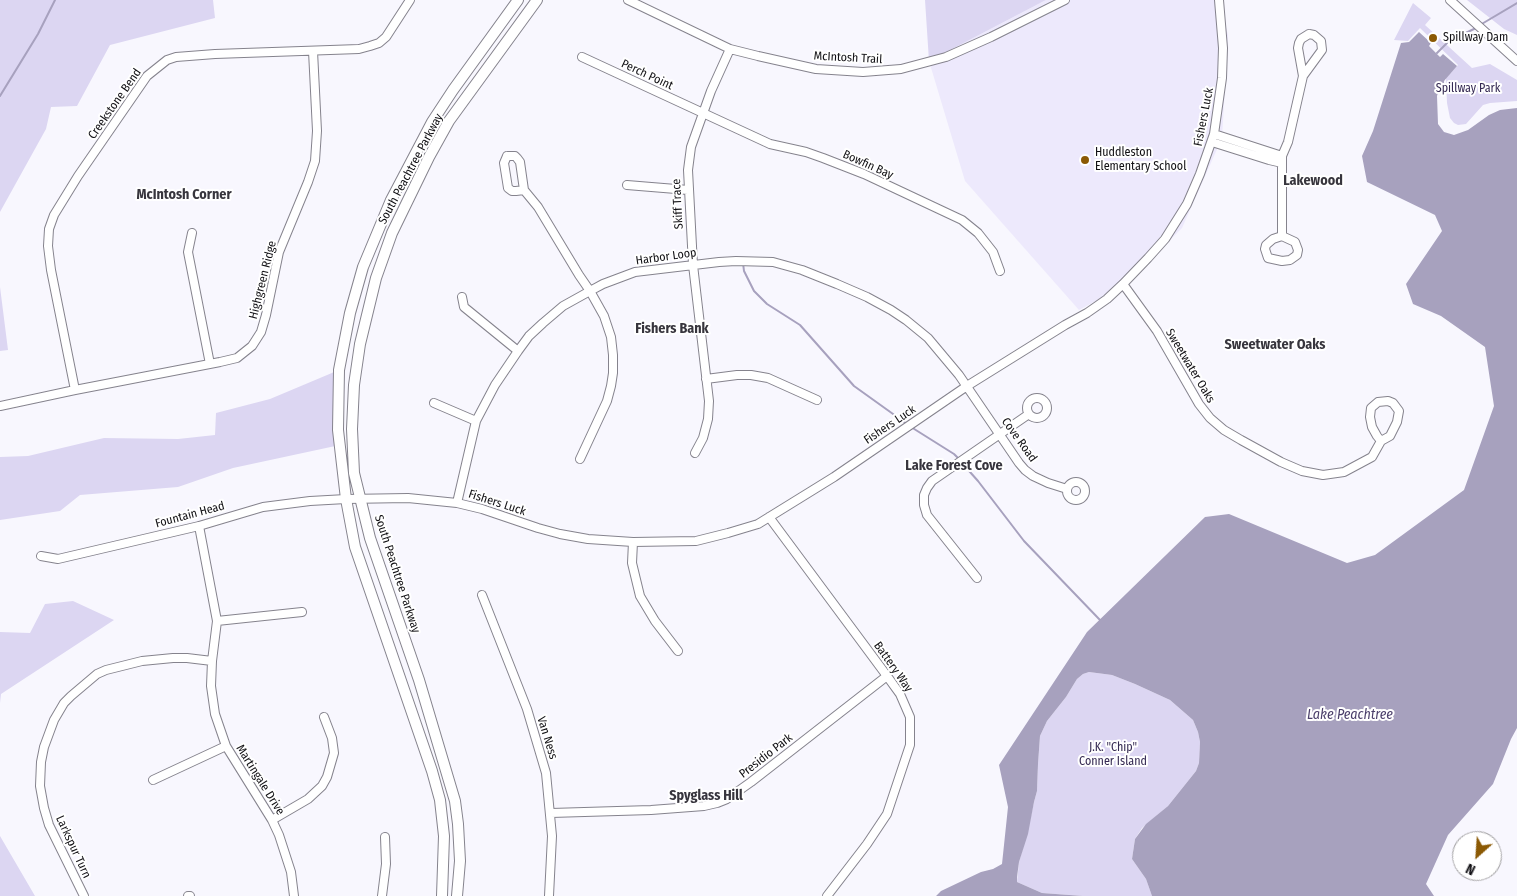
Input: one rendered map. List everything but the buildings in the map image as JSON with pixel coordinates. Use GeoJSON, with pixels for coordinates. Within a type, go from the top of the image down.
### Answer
{"type":"FeatureCollection","features":[{"type":"Feature","properties":{"kind":"main road","name":"South Peachtree Parkway"},"geometry":{"type":"LineString","coordinates":[[442,896],[444,836],[440,800],[432,770],[355,547],[346,499],[338,430],[339,370],[350,313],[363,267],[391,200],[432,122],[518,0]]}},
{"type":"Feature","properties":{"kind":"main road","name":"South Peachtree Parkway"},"geometry":{"type":"LineString","coordinates":[[457,896],[460,861],[456,801],[420,680],[370,538],[360,498],[354,473],[352,429],[354,385],[360,344],[376,278],[392,233],[449,121],[536,0]]}},
{"type":"Feature","properties":{"kind":"street","name":"Creekstone Bend"},"geometry":{"type":"LineString","coordinates":[[75,390],[51,270],[48,246],[49,229],[54,215],[78,176],[147,76],[167,60],[176,57],[359,49],[379,43],[386,37],[410,0]]}},
{"type":"Feature","properties":{"kind":"street","name":"McIntosh Trail"},"geometry":{"type":"LineString","coordinates":[[628,0],[730,48],[816,69],[864,72],[901,69],[946,57],[1065,0]]}},
{"type":"Feature","properties":{"kind":"street","name":"Fishers Luck"},"geometry":{"type":"LineString","coordinates":[[346,499],[408,498],[457,503],[482,509],[520,523],[588,540],[633,542],[696,541],[728,534],[758,524],[834,477],[967,386],[1087,313],[1123,284],[1154,251],[1174,225],[1186,204],[1212,142],[1221,97],[1222,78],[1219,0]]}},
{"type":"Feature","properties":{"kind":"street"},"geometry":{"type":"LineString","coordinates":[[1450,0],[1517,61]]}},
{"type":"Feature","properties":{"kind":"street"},"geometry":{"type":"LineString","coordinates":[[1282,236],[1282,160],[1303,76],[1298,48],[1299,43],[1305,36],[1314,35],[1322,41],[1322,50],[1303,76]]}},
{"type":"Feature","properties":{"kind":"street","name":"Skiff Trace"},"geometry":{"type":"LineString","coordinates":[[695,453],[703,438],[708,418],[709,401],[693,265],[688,170],[691,147],[703,112],[730,48]]}},
{"type":"Feature","properties":{"kind":"street","name":"Highgreen Ridge"},"geometry":{"type":"LineString","coordinates":[[0,406],[237,358],[252,346],[261,332],[266,315],[279,252],[313,171],[317,152],[312,52]]}},
{"type":"Feature","properties":{"kind":"street","name":"Perch Point"},"geometry":{"type":"LineString","coordinates":[[582,57],[703,112]]}},
{"type":"Feature","properties":{"kind":"street","name":"Bowfin Bay"},"geometry":{"type":"LineString","coordinates":[[703,112],[770,144],[806,152],[843,166],[962,220],[978,233],[993,252],[1000,271]]}},
{"type":"Feature","properties":{"kind":"street"},"geometry":{"type":"LineString","coordinates":[[1214,134],[1282,160]]}},
{"type":"Feature","properties":{"kind":"street"},"geometry":{"type":"LineString","coordinates":[[1212,142],[1269,160],[1282,160]]}},
{"type":"Feature","properties":{"kind":"street"},"geometry":{"type":"LineString","coordinates":[[627,185],[688,190]]}},
{"type":"Feature","properties":{"kind":"street"},"geometry":{"type":"LineString","coordinates":[[524,190],[538,207],[590,291],[604,316],[611,337],[613,373],[607,401],[580,459]]}},
{"type":"Feature","properties":{"kind":"street"},"geometry":{"type":"LineString","coordinates":[[192,234],[188,252],[210,364]]}},
{"type":"Feature","properties":{"kind":"street","name":"Harbor Loop"},"geometry":{"type":"LineString","coordinates":[[457,503],[476,422],[495,385],[518,351],[530,336],[564,306],[603,284],[635,272],[739,261],[773,262],[802,270],[837,284],[891,310],[906,320],[928,338],[967,386]]}},
{"type":"Feature","properties":{"kind":"street","name":"Sweetwater Oaks"},"geometry":{"type":"LineString","coordinates":[[1123,284],[1157,331],[1198,404],[1224,430],[1302,471],[1323,475],[1344,472],[1372,457],[1382,441],[1390,436],[1397,422],[1399,411],[1393,403],[1388,401],[1378,402],[1371,408],[1372,426],[1376,436],[1382,441]]}},
{"type":"Feature","properties":{"kind":"street"},"geometry":{"type":"LineString","coordinates":[[462,297],[464,307],[518,351]]}},
{"type":"Feature","properties":{"kind":"street"},"geometry":{"type":"LineString","coordinates":[[706,379],[737,375],[768,378],[817,400]]}},
{"type":"Feature","properties":{"kind":"street","name":"Cove Road"},"geometry":{"type":"LineString","coordinates":[[967,386],[1025,470],[1048,483],[1067,489]]}},
{"type":"Feature","properties":{"kind":"street"},"geometry":{"type":"LineString","coordinates":[[434,403],[476,422]]}},
{"type":"Feature","properties":{"kind":"street"},"geometry":{"type":"LineString","coordinates":[[978,578],[927,516],[924,506],[924,494],[932,481],[1029,414]]}},
{"type":"Feature","properties":{"kind":"street","name":"Fountain Head"},"geometry":{"type":"LineString","coordinates":[[41,556],[58,559],[199,526],[263,507],[346,499]]}},
{"type":"Feature","properties":{"kind":"street","name":"Battery Way"},"geometry":{"type":"LineString","coordinates":[[769,517],[887,676],[903,700],[910,717],[910,745],[887,814],[867,844],[826,896]]}},
{"type":"Feature","properties":{"kind":"street","name":"Martingale Drive"},"geometry":{"type":"LineString","coordinates":[[199,526],[217,621],[211,686],[215,714],[226,746],[272,820],[279,835],[291,872],[294,896]]}},
{"type":"Feature","properties":{"kind":"street"},"geometry":{"type":"LineString","coordinates":[[633,542],[632,563],[640,596],[655,621],[678,651]]}},
{"type":"Feature","properties":{"kind":"street","name":"Van Ness"},"geometry":{"type":"LineString","coordinates":[[482,595],[527,709],[546,773],[552,836],[549,896]]}},
{"type":"Feature","properties":{"kind":"street"},"geometry":{"type":"LineString","coordinates":[[217,621],[302,612]]}},
{"type":"Feature","properties":{"kind":"street","name":"Larkspur Turn"},"geometry":{"type":"LineString","coordinates":[[84,896],[52,832],[44,808],[40,786],[44,747],[54,720],[64,703],[71,696],[97,674],[106,670],[142,661],[173,658],[212,660]]}},
{"type":"Feature","properties":{"kind":"street","name":"Presidio Park"},"geometry":{"type":"LineString","coordinates":[[551,813],[704,806],[727,799],[887,676]]}},
{"type":"Feature","properties":{"kind":"street"},"geometry":{"type":"LineString","coordinates":[[272,820],[308,799],[322,786],[327,778],[334,753],[332,738],[324,717]]}},
{"type":"Feature","properties":{"kind":"street"},"geometry":{"type":"LineString","coordinates":[[153,780],[226,746]]}},
{"type":"Feature","properties":{"kind":"street"},"geometry":{"type":"LineString","coordinates":[[382,896],[386,864],[385,837]]}},
{"type":"Feature","properties":{"kind":"shaded area","name":"Huddleston Elementary School"},"geometry":{"type":"Polygon","coordinates":[[[1046,0],[1219,0],[1228,35],[1222,138],[1182,228],[1127,284],[1079,310],[965,181],[929,61],[1046,0]]]}},
{"type":"Feature","properties":{"kind":"green space"},"geometry":{"type":"Polygon","coordinates":[[[0,0],[213,0],[215,18],[110,45],[77,106],[51,107],[46,129],[0,212],[0,0]]]}},
{"type":"Feature","properties":{"kind":"green space"},"geometry":{"type":"Polygon","coordinates":[[[925,0],[1046,0],[929,61],[925,0]]]}},
{"type":"Feature","properties":{"kind":"green space"},"geometry":{"type":"Polygon","coordinates":[[[1467,0],[1517,0],[1517,35],[1504,29],[1467,0]]]}},
{"type":"Feature","properties":{"kind":"green space","name":"Spillway Park"},"geometry":{"type":"Polygon","coordinates":[[[1413,3],[1431,18],[1425,25],[1472,68],[1490,64],[1517,80],[1517,101],[1483,105],[1466,124],[1458,125],[1454,123],[1450,118],[1447,103],[1446,78],[1458,65],[1420,28],[1408,41],[1394,40],[1413,3]]]}},
{"type":"Feature","properties":{"kind":"green space"},"geometry":{"type":"Polygon","coordinates":[[[0,287],[8,350],[0,351],[0,287]]]}},
{"type":"Feature","properties":{"kind":"green space"},"geometry":{"type":"Polygon","coordinates":[[[339,370],[340,445],[233,468],[178,487],[80,495],[60,511],[0,520],[0,457],[28,456],[104,438],[178,439],[215,435],[216,413],[270,399],[339,370]]]}},
{"type":"Feature","properties":{"kind":"green space"},"geometry":{"type":"Polygon","coordinates":[[[73,601],[114,620],[1,694],[0,703],[0,632],[30,633],[45,604],[73,601]]]}},
{"type":"Feature","properties":{"kind":"green space","name":"J.K. \"Chip\" Conner Island"},"geometry":{"type":"Polygon","coordinates":[[[1089,672],[1112,675],[1170,700],[1193,720],[1198,732],[1200,742],[1199,763],[1196,771],[1168,806],[1142,828],[1135,839],[1132,859],[1146,879],[1152,896],[1083,896],[1042,893],[1017,882],[1019,862],[1037,791],[1040,736],[1047,721],[1066,697],[1077,679],[1089,672]]]}},
{"type":"Feature","properties":{"kind":"green space"},"geometry":{"type":"Polygon","coordinates":[[[0,836],[35,896],[0,896],[0,836]]]}},
{"type":"Feature","properties":{"kind":"water","name":"Lake Peachtree"},"geometry":{"type":"Polygon","coordinates":[[[1419,32],[1431,43],[1429,46],[1440,57],[1443,54],[1457,66],[1444,81],[1444,88],[1439,89],[1437,96],[1438,124],[1444,132],[1454,135],[1468,130],[1489,115],[1500,110],[1517,108],[1517,728],[1493,784],[1448,835],[1426,884],[1434,896],[1152,896],[1146,879],[1132,859],[1135,839],[1146,824],[1168,806],[1196,771],[1199,763],[1200,742],[1198,732],[1193,720],[1170,700],[1112,675],[1089,672],[1077,679],[1066,697],[1047,721],[1040,736],[1037,791],[1017,877],[1017,882],[1042,893],[1083,896],[936,896],[941,891],[1002,864],[1008,807],[999,765],[1087,632],[1205,517],[1229,514],[1347,563],[1375,555],[1464,490],[1494,406],[1485,347],[1441,316],[1413,304],[1406,284],[1442,231],[1435,215],[1367,182],[1362,156],[1373,131],[1401,43],[1409,42],[1419,32]]]}},
{"type":"Feature","properties":{"kind":"waterway"},"geometry":{"type":"LineString","coordinates":[[0,96],[38,34],[55,0]]}},
{"type":"Feature","properties":{"kind":"waterway"},"geometry":{"type":"LineString","coordinates":[[1480,25],[1517,3]]}},
{"type":"Feature","properties":{"kind":"waterway"},"geometry":{"type":"LineString","coordinates":[[1437,53],[1449,41],[1476,28]]}},
{"type":"Feature","properties":{"kind":"waterway"},"geometry":{"type":"LineString","coordinates":[[743,263],[744,271],[754,291],[767,304],[800,325],[854,386],[907,424]]}},
{"type":"Feature","properties":{"kind":"waterway"},"geometry":{"type":"LineString","coordinates":[[911,427],[959,459]]}},
{"type":"Feature","properties":{"kind":"waterway"},"geometry":{"type":"LineString","coordinates":[[962,463],[1024,541],[1100,620]]}},
{"type":"Feature","properties":{"kind":"place","name":"Spillway Dam"},"geometry":{"type":"Point","coordinates":[1433,38]}},
{"type":"Feature","properties":{"kind":"place","name":"Huddleston Elementary School"},"geometry":{"type":"Point","coordinates":[1085,160]}},
{"type":"Feature","properties":{"kind":"district","name":"Lakewood"},"geometry":{"type":"Point","coordinates":[1313,181]}},
{"type":"Feature","properties":{"kind":"district","name":"McIntosh Corner"},"geometry":{"type":"Point","coordinates":[184,195]}},
{"type":"Feature","properties":{"kind":"district","name":"Fishers Bank"},"geometry":{"type":"Point","coordinates":[672,329]}},
{"type":"Feature","properties":{"kind":"district","name":"Sweetwater Oaks"},"geometry":{"type":"Point","coordinates":[1275,345]}},
{"type":"Feature","properties":{"kind":"district","name":"Lake Forest Cove"},"geometry":{"type":"Point","coordinates":[954,466]}},
{"type":"Feature","properties":{"kind":"district","name":"Spyglass Hill"},"geometry":{"type":"Point","coordinates":[706,796]}}]}
